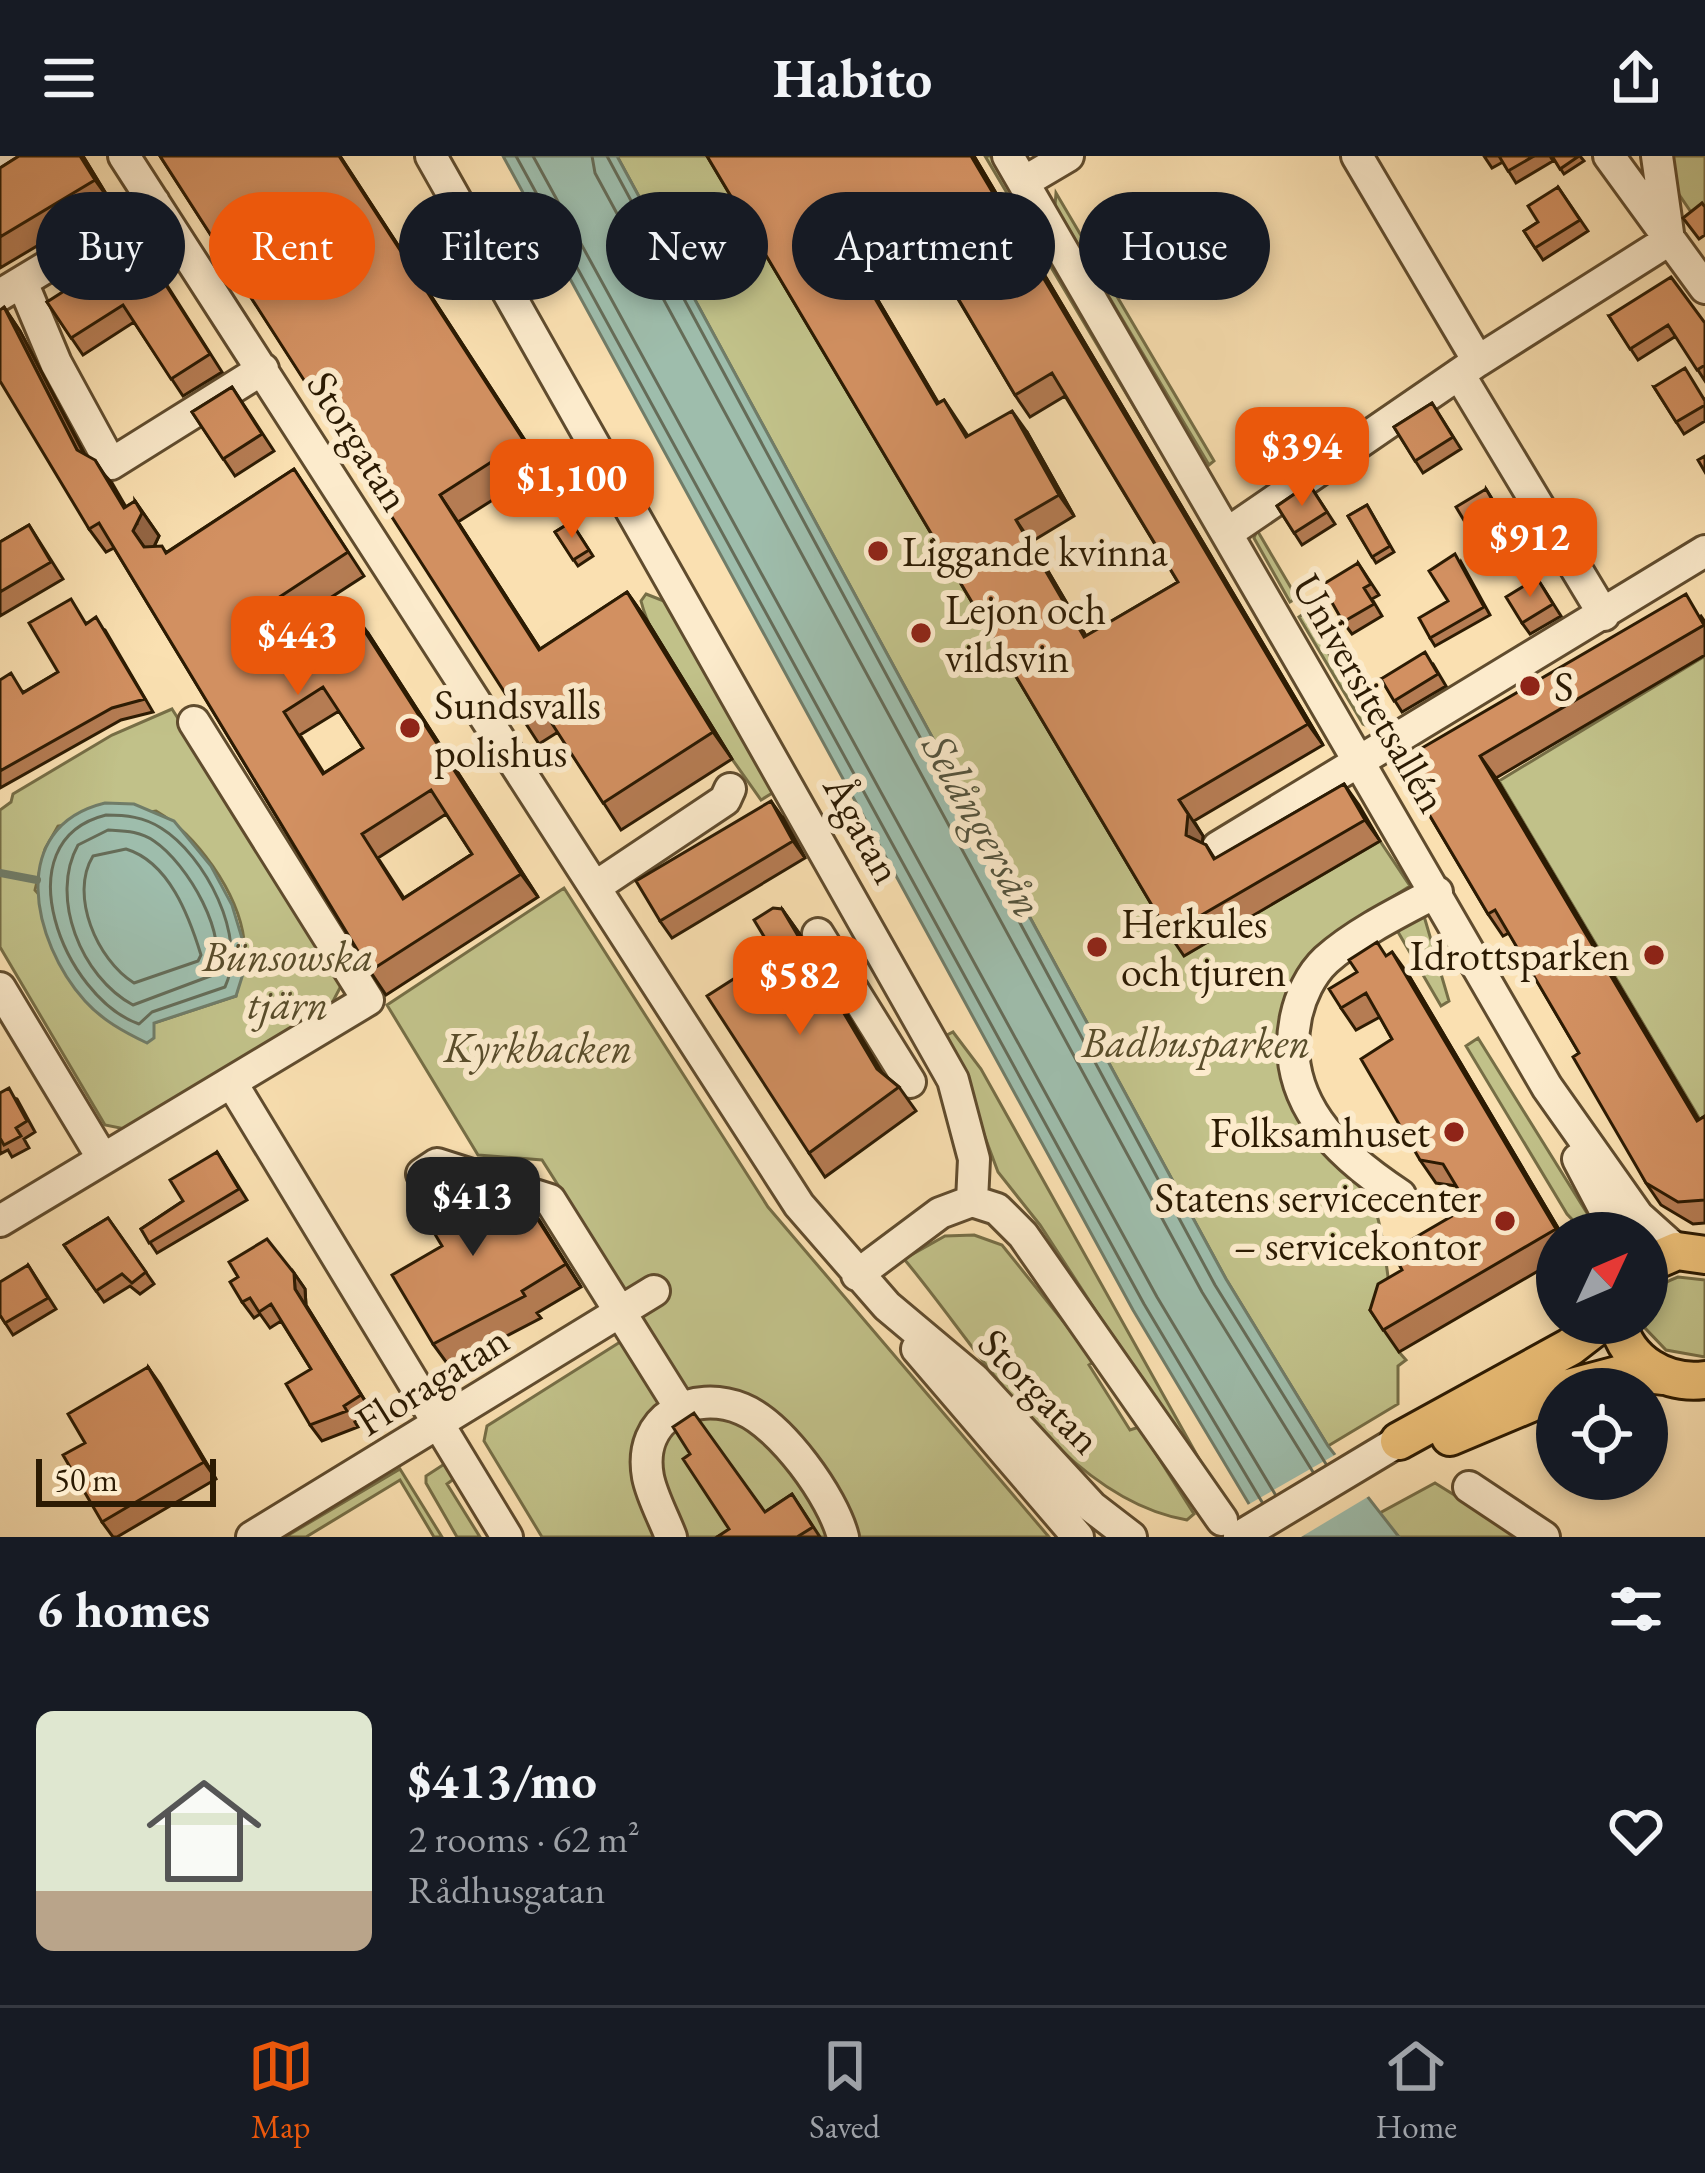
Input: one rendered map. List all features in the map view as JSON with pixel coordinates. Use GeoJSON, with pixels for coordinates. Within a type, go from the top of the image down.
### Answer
{"type":"FeatureCollection","features":[{"type":"Feature","properties":{"kind":"main road"},"geometry":{"type":"LineString","coordinates":[[1404,1449],[1574,1344]]}},
{"type":"Feature","properties":{"kind":"main road"},"geometry":{"type":"LineString","coordinates":[[1629,1344],[1638,1361],[1693,1381]]}},
{"type":"Feature","properties":{"kind":"main road"},"geometry":{"type":"LineString","coordinates":[[1404,1449],[1536,1400]]}},
{"type":"Feature","properties":{"kind":"street"},"geometry":{"type":"LineString","coordinates":[[0,163],[11,156]]}},
{"type":"Feature","properties":{"kind":"street","name":"Storgatan"},"geometry":{"type":"LineString","coordinates":[[124,156],[147,192]]}},
{"type":"Feature","properties":{"kind":"street","name":"Ågatan"},"geometry":{"type":"LineString","coordinates":[[431,156],[953,1080],[974,1159],[972,1201]]}},
{"type":"Feature","properties":{"kind":"street"},"geometry":{"type":"LineString","coordinates":[[453,156],[858,879]]}},
{"type":"Feature","properties":{"kind":"street"},"geometry":{"type":"LineString","coordinates":[[1016,169],[1068,156]]}},
{"type":"Feature","properties":{"kind":"street"},"geometry":{"type":"LineString","coordinates":[[1357,156],[1604,615]]}},
{"type":"Feature","properties":{"kind":"street"},"geometry":{"type":"LineString","coordinates":[[1609,156],[1705,287]]}},
{"type":"Feature","properties":{"kind":"street"},"geometry":{"type":"LineString","coordinates":[[1657,156],[1669,240]]}},
{"type":"Feature","properties":{"kind":"street","name":"Universitetsallén"},"geometry":{"type":"LineString","coordinates":[[1016,169],[1437,892],[1547,1087],[1607,1212]]}},
{"type":"Feature","properties":{"kind":"street"},"geometry":{"type":"LineString","coordinates":[[1229,532],[1468,368],[1669,240]]}},
{"type":"Feature","properties":{"kind":"street","name":"Storgatan"},"geometry":{"type":"LineString","coordinates":[[185,249],[263,369],[310,465],[595,887],[799,1205],[886,1306],[974,1378],[1093,1507],[1131,1537]]}},
{"type":"Feature","properties":{"kind":"street"},"geometry":{"type":"LineString","coordinates":[[11,288],[111,464],[263,369]]}},
{"type":"Feature","properties":{"kind":"street"},"geometry":{"type":"LineString","coordinates":[[1218,848],[1705,551]]}},
{"type":"Feature","properties":{"kind":"street"},"geometry":{"type":"LineString","coordinates":[[0,1221],[368,1000],[194,722]]}},
{"type":"Feature","properties":{"kind":"street"},"geometry":{"type":"LineString","coordinates":[[595,887],[725,800],[730,789]]}},
{"type":"Feature","properties":{"kind":"street"},"geometry":{"type":"LineString","coordinates":[[1400,1195],[1359,1167],[1314,1120],[1291,1060],[1292,1035],[1298,1005],[1326,960],[1437,892]]}},
{"type":"Feature","properties":{"kind":"street"},"geometry":{"type":"LineString","coordinates":[[818,934],[910,1082]]}},
{"type":"Feature","properties":{"kind":"street"},"geometry":{"type":"LineString","coordinates":[[0,988],[103,1159]]}},
{"type":"Feature","properties":{"kind":"street"},"geometry":{"type":"LineString","coordinates":[[868,1015],[907,994]]}},
{"type":"Feature","properties":{"kind":"street"},"geometry":{"type":"LineString","coordinates":[[233,1085],[507,1537]]}},
{"type":"Feature","properties":{"kind":"street","name":"Universitetsallén"},"geometry":{"type":"LineString","coordinates":[[1547,1087],[1638,1216],[1676,1257]]}},
{"type":"Feature","properties":{"kind":"street"},"geometry":{"type":"LineString","coordinates":[[422,1174],[437,1164],[467,1170],[550,1200],[679,1406]]}},
{"type":"Feature","properties":{"kind":"street"},"geometry":{"type":"LineString","coordinates":[[856,1274],[940,1214],[972,1201],[998,1209],[1023,1235],[1230,1528],[1404,1449]]}},
{"type":"Feature","properties":{"kind":"street","name":"Floragatan"},"geometry":{"type":"LineString","coordinates":[[252,1537],[653,1292]]}},
{"type":"Feature","properties":{"kind":"street","name":"Storgatan"},"geometry":{"type":"LineString","coordinates":[[886,1306],[894,1322],[1078,1537]]}},
{"type":"Feature","properties":{"kind":"street"},"geometry":{"type":"LineString","coordinates":[[671,1537],[648,1477],[647,1452],[659,1423],[679,1406],[704,1400],[746,1410],[798,1459],[820,1489],[843,1537]]}},
{"type":"Feature","properties":{"kind":"street"},"geometry":{"type":"LineString","coordinates":[[1272,1537],[1404,1449]]}},
{"type":"Feature","properties":{"kind":"street"},"geometry":{"type":"LineString","coordinates":[[1469,1487],[1544,1537]]}},
{"type":"Feature","properties":{"kind":"green space","name":"Badhusparken"},"geometry":{"type":"Polygon","coordinates":[[[617,156],[709,156],[730,192],[637,192],[617,156]]]}},
{"type":"Feature","properties":{"kind":"green space"},"geometry":{"type":"Polygon","coordinates":[[[985,156],[992,156],[1013,192],[1006,192],[985,156]]]}},
{"type":"Feature","properties":{"kind":"green space"},"geometry":{"type":"Polygon","coordinates":[[[1667,156],[1705,156],[1705,207],[1693,215],[1676,190],[1667,156]]]}},
{"type":"Feature","properties":{"kind":"green space"},"geometry":{"type":"Polygon","coordinates":[[[1056,193],[1079,232],[1079,246],[1055,206],[1056,193]]]}},
{"type":"Feature","properties":{"kind":"green space","name":"Badhusparken"},"geometry":{"type":"Polygon","coordinates":[[[768,255],[1185,955],[1380,841],[1410,886],[1339,931],[1308,962],[1281,1035],[1348,1145],[1370,1191],[1384,1248],[1399,1352],[1406,1360],[1398,1366],[1398,1404],[1328,1446],[1226,1279],[695,300],[768,300],[768,255]]]}},
{"type":"Feature","properties":{"kind":"green space"},"geometry":{"type":"Polygon","coordinates":[[[1055,262],[1168,451],[1156,444],[1055,274],[1055,262]]]}},
{"type":"Feature","properties":{"kind":"green space"},"geometry":{"type":"Polygon","coordinates":[[[1111,300],[1119,300],[1214,461],[1209,465],[1111,300]]]}},
{"type":"Feature","properties":{"kind":"green space"},"geometry":{"type":"Polygon","coordinates":[[[1257,530],[1297,598],[1290,602],[1254,538],[1257,530]]]}},
{"type":"Feature","properties":{"kind":"green space"},"geometry":{"type":"Polygon","coordinates":[[[646,594],[669,603],[774,792],[761,800],[661,648],[641,601],[646,594]]]}},
{"type":"Feature","properties":{"kind":"green space"},"geometry":{"type":"Polygon","coordinates":[[[1305,613],[1372,728],[1363,724],[1299,617],[1305,613]]]}},
{"type":"Feature","properties":{"kind":"green space","name":"Idrottsparken"},"geometry":{"type":"Polygon","coordinates":[[[1705,656],[1705,1128],[1499,781],[1705,656]]]}},
{"type":"Feature","properties":{"kind":"green space","name":"Bünsowska tjärn"},"geometry":{"type":"Polygon","coordinates":[[[172,709],[344,980],[328,1011],[130,1130],[105,1125],[0,947],[0,810],[13,794],[112,735],[172,709]],[[156,811],[58,826],[45,849],[35,890],[154,1023],[236,996],[244,954],[240,922],[224,884],[200,849],[156,811]]]}},
{"type":"Feature","properties":{"kind":"green space","name":"Kyrkbacken"},"geometry":{"type":"Polygon","coordinates":[[[564,888],[768,1207],[1049,1537],[542,1537],[484,1441],[487,1426],[647,1325],[542,1160],[478,1155],[387,1005],[564,888]]]}},
{"type":"Feature","properties":{"kind":"green space"},"geometry":{"type":"Polygon","coordinates":[[[1410,916],[1424,916],[1449,1001],[1441,1006],[1394,925],[1410,916]]]}},
{"type":"Feature","properties":{"kind":"green space"},"geometry":{"type":"Polygon","coordinates":[[[953,1032],[981,1069],[1203,1466],[1204,1477],[1040,1225],[998,1172],[947,1035],[953,1032]]]}},
{"type":"Feature","properties":{"kind":"green space"},"geometry":{"type":"Polygon","coordinates":[[[1478,1038],[1586,1212],[1566,1212],[1466,1046],[1478,1038]]]}},
{"type":"Feature","properties":{"kind":"green space"},"geometry":{"type":"Polygon","coordinates":[[[974,1235],[1002,1245],[1095,1361],[1089,1365],[1130,1430],[1139,1427],[1194,1514],[1187,1520],[1142,1506],[1101,1483],[1063,1452],[994,1376],[904,1259],[945,1236],[974,1235]]]}},
{"type":"Feature","properties":{"kind":"green space"},"geometry":{"type":"Polygon","coordinates":[[[1678,1277],[1705,1280],[1705,1357],[1666,1350],[1660,1344],[1668,1344],[1668,1281],[1678,1277]]]}},
{"type":"Feature","properties":{"kind":"green space"},"geometry":{"type":"Polygon","coordinates":[[[452,1459],[462,1473],[447,1484],[480,1537],[457,1537],[426,1483],[426,1476],[452,1459]]]}},
{"type":"Feature","properties":{"kind":"green space"},"geometry":{"type":"Polygon","coordinates":[[[400,1469],[442,1537],[434,1537],[400,1480],[306,1537],[285,1537],[400,1469]]]}},
{"type":"Feature","properties":{"kind":"green space"},"geometry":{"type":"Polygon","coordinates":[[[1435,1483],[1522,1537],[1399,1537],[1378,1514],[1435,1483]]]}},
{"type":"Feature","properties":{"kind":"water"},"geometry":{"type":"Polygon","coordinates":[[[503,156],[617,156],[637,192],[606,192],[606,300],[695,300],[1226,1279],[1328,1446],[1399,1537],[1272,1537],[1258,1519],[1133,1310],[582,300],[582,192],[523,192],[503,156]]]}},
{"type":"Feature","properties":{"kind":"water","name":"Bünsowska tjärn"},"geometry":{"type":"Polygon","coordinates":[[[105,803],[134,804],[174,821],[211,866],[232,905],[248,958],[236,996],[154,1023],[154,1038],[147,1043],[114,1025],[85,1001],[52,949],[42,919],[41,861],[53,836],[74,816],[105,803]]]}},
{"type":"Feature","properties":{"kind":"pier"},"geometry":{"type":"Polygon","coordinates":[[[1340,1452],[1371,1495],[1301,1537],[1264,1537],[1244,1507],[1340,1452]]]}},
{"type":"Feature","properties":{"kind":"building"},"geometry":{"type":"Polygon","coordinates":[[[19,156],[80,156],[95,180],[75,192],[36,192],[36,215],[0,237],[0,168],[19,156]]]}},
{"type":"Feature","properties":{"kind":"building"},"geometry":{"type":"Polygon","coordinates":[[[160,156],[339,156],[362,192],[209,192],[209,232],[160,156]]]}},
{"type":"Feature","properties":{"kind":"building"},"geometry":{"type":"Polygon","coordinates":[[[707,156],[971,156],[992,192],[792,192],[792,299],[768,259],[768,192],[728,192],[707,156]]]}},
{"type":"Feature","properties":{"kind":"building"},"geometry":{"type":"Polygon","coordinates":[[[1499,156],[1534,156],[1508,171],[1499,156]]]}},
{"type":"Feature","properties":{"kind":"building"},"geometry":{"type":"Polygon","coordinates":[[[1552,156],[1579,156],[1560,169],[1552,156]]]}},
{"type":"Feature","properties":{"kind":"building"},"geometry":{"type":"Polygon","coordinates":[[[1558,187],[1580,220],[1535,248],[1524,231],[1538,222],[1528,206],[1558,187]]]}},
{"type":"Feature","properties":{"kind":"building"},"geometry":{"type":"Polygon","coordinates":[[[1702,203],[1705,235],[1699,239],[1683,218],[1702,203]]]}},
{"type":"Feature","properties":{"kind":"building"},"geometry":{"type":"Polygon","coordinates":[[[375,211],[399,248],[399,300],[432,300],[524,441],[440,495],[539,650],[627,592],[713,732],[603,803],[540,705],[521,718],[252,300],[375,300],[375,211]]]}},
{"type":"Feature","properties":{"kind":"building"},"geometry":{"type":"Polygon","coordinates":[[[1671,277],[1705,323],[1705,365],[1697,370],[1668,325],[1630,349],[1609,316],[1671,277]]]}},
{"type":"Feature","properties":{"kind":"building"},"geometry":{"type":"Polygon","coordinates":[[[1055,298],[1308,724],[1179,800],[1188,814],[1186,835],[1206,845],[1214,859],[1344,784],[1365,820],[1169,934],[793,300],[876,300],[937,404],[944,400],[966,437],[1012,411],[1059,495],[1016,520],[1084,637],[1178,582],[1052,373],[1015,395],[959,300],[1055,298]]]}},
{"type":"Feature","properties":{"kind":"building"},"geometry":{"type":"Polygon","coordinates":[[[175,300],[210,354],[171,379],[123,305],[71,338],[47,302],[175,300]]]}},
{"type":"Feature","properties":{"kind":"building"},"geometry":{"type":"Polygon","coordinates":[[[4,307],[77,450],[95,460],[124,508],[135,501],[142,513],[133,531],[144,547],[162,546],[166,553],[294,469],[348,552],[243,621],[269,663],[351,610],[521,874],[370,971],[99,523],[89,529],[0,381],[0,310],[4,307]],[[323,687],[284,712],[323,774],[363,748],[323,687]],[[431,790],[362,834],[403,899],[472,854],[431,790]]]}},
{"type":"Feature","properties":{"kind":"building"},"geometry":{"type":"Polygon","coordinates":[[[1685,368],[1705,405],[1676,422],[1654,387],[1685,368]]]}},
{"type":"Feature","properties":{"kind":"building"},"geometry":{"type":"Polygon","coordinates":[[[232,387],[262,434],[223,459],[192,412],[232,387]]]}},
{"type":"Feature","properties":{"kind":"building"},"geometry":{"type":"Polygon","coordinates":[[[1432,403],[1453,437],[1415,461],[1394,427],[1432,403]]]}},
{"type":"Feature","properties":{"kind":"building"},"geometry":{"type":"Polygon","coordinates":[[[1309,484],[1327,512],[1294,533],[1277,506],[1309,484]]]}},
{"type":"Feature","properties":{"kind":"building"},"geometry":{"type":"Polygon","coordinates":[[[1486,489],[1507,525],[1477,542],[1456,507],[1486,489]]]}},
{"type":"Feature","properties":{"kind":"building"},"geometry":{"type":"Polygon","coordinates":[[[1367,505],[1390,546],[1372,557],[1348,516],[1367,505]]]}},
{"type":"Feature","properties":{"kind":"building"},"geometry":{"type":"Polygon","coordinates":[[[571,522],[589,550],[573,560],[555,532],[571,522]]]}},
{"type":"Feature","properties":{"kind":"building"},"geometry":{"type":"Polygon","coordinates":[[[29,525],[51,562],[0,592],[0,542],[29,525]]]}},
{"type":"Feature","properties":{"kind":"building"},"geometry":{"type":"Polygon","coordinates":[[[1455,554],[1484,607],[1430,638],[1419,618],[1448,601],[1429,571],[1455,554]]]}},
{"type":"Feature","properties":{"kind":"building"},"geometry":{"type":"Polygon","coordinates":[[[1358,563],[1371,584],[1364,588],[1374,604],[1343,622],[1322,585],[1358,563]]]}},
{"type":"Feature","properties":{"kind":"building"},"geometry":{"type":"Polygon","coordinates":[[[1537,578],[1553,604],[1522,623],[1506,597],[1537,578]]]}},
{"type":"Feature","properties":{"kind":"building"},"geometry":{"type":"Polygon","coordinates":[[[1686,594],[1704,625],[1480,756],[1697,1121],[1705,1116],[1705,1200],[1678,1202],[1646,1183],[1573,1057],[1579,1053],[1495,910],[1488,914],[1398,762],[1686,594]]]}},
{"type":"Feature","properties":{"kind":"building"},"geometry":{"type":"Polygon","coordinates":[[[71,599],[86,624],[96,617],[145,699],[112,708],[0,771],[0,680],[11,673],[23,693],[58,672],[29,623],[71,599]]]}},
{"type":"Feature","properties":{"kind":"building"},"geometry":{"type":"Polygon","coordinates":[[[1425,652],[1438,674],[1394,701],[1381,679],[1425,652]]]}},
{"type":"Feature","properties":{"kind":"building"},"geometry":{"type":"Polygon","coordinates":[[[771,801],[793,841],[660,921],[636,881],[771,801]]]}},
{"type":"Feature","properties":{"kind":"building"},"geometry":{"type":"Polygon","coordinates":[[[773,908],[782,909],[877,1069],[899,1087],[809,1153],[707,996],[774,953],[754,920],[773,908]]]}},
{"type":"Feature","properties":{"kind":"building","name":"Folksamhuset"},"geometry":{"type":"Polygon","coordinates":[[[1377,942],[1386,956],[1392,952],[1546,1212],[1536,1212],[1536,1241],[1383,1330],[1370,1310],[1378,1284],[1402,1270],[1392,1251],[1452,1216],[1458,1189],[1443,1164],[1420,1160],[1361,1059],[1392,1039],[1366,993],[1341,1008],[1329,989],[1357,972],[1349,960],[1377,942]]]}},
{"type":"Feature","properties":{"kind":"building"},"geometry":{"type":"Polygon","coordinates":[[[9,1088],[27,1121],[16,1128],[21,1136],[4,1145],[0,1093],[9,1088]]]}},
{"type":"Feature","properties":{"kind":"building"},"geometry":{"type":"Polygon","coordinates":[[[217,1152],[239,1189],[149,1243],[141,1229],[183,1201],[170,1180],[217,1152]]]}},
{"type":"Feature","properties":{"kind":"building"},"geometry":{"type":"Polygon","coordinates":[[[426,1171],[457,1180],[483,1223],[524,1198],[566,1264],[522,1291],[525,1296],[433,1344],[392,1275],[442,1246],[417,1204],[419,1180],[426,1171]]]}},
{"type":"Feature","properties":{"kind":"building"},"geometry":{"type":"Polygon","coordinates":[[[108,1218],[146,1272],[132,1283],[122,1274],[96,1291],[64,1245],[108,1218]]]}},
{"type":"Feature","properties":{"kind":"building"},"geometry":{"type":"Polygon","coordinates":[[[267,1239],[294,1273],[295,1289],[361,1395],[344,1406],[347,1411],[310,1425],[286,1384],[311,1369],[271,1304],[259,1312],[250,1298],[242,1302],[230,1282],[238,1277],[229,1262],[267,1239]]]}},
{"type":"Feature","properties":{"kind":"building"},"geometry":{"type":"Polygon","coordinates":[[[28,1265],[48,1298],[5,1323],[0,1315],[0,1282],[28,1265]]]}},
{"type":"Feature","properties":{"kind":"building"},"geometry":{"type":"Polygon","coordinates":[[[148,1367],[204,1462],[102,1522],[63,1455],[85,1443],[68,1414],[148,1367]]]}},
{"type":"Feature","properties":{"kind":"building"},"geometry":{"type":"Polygon","coordinates":[[[694,1413],[765,1512],[792,1494],[813,1527],[797,1537],[717,1537],[729,1529],[683,1459],[690,1454],[673,1427],[694,1413]]]}},
{"type":"Feature","properties":{"kind":"waterway"},"geometry":{"type":"LineString","coordinates":[[0,873],[37,880]]}},
{"type":"Feature","properties":{"kind":"place","name":"Liggande kvinna"},"geometry":{"type":"Point","coordinates":[878,551]}},
{"type":"Feature","properties":{"kind":"place","name":"Lejon och vildsvin"},"geometry":{"type":"Point","coordinates":[921,633]}},
{"type":"Feature","properties":{"kind":"place","name":"S"},"geometry":{"type":"Point","coordinates":[1530,686]}},
{"type":"Feature","properties":{"kind":"place","name":"Sundsvalls polishus"},"geometry":{"type":"Point","coordinates":[410,728]}},
{"type":"Feature","properties":{"kind":"place","name":"Herkules och tjuren"},"geometry":{"type":"Point","coordinates":[1097,947]}},
{"type":"Feature","properties":{"kind":"place","name":"Idrottsparken"},"geometry":{"type":"Point","coordinates":[1654,955]}},
{"type":"Feature","properties":{"kind":"place","name":"Folksamhuset"},"geometry":{"type":"Point","coordinates":[1454,1132]}},
{"type":"Feature","properties":{"kind":"place","name":"Statens servicecenter – servicekontor"},"geometry":{"type":"Point","coordinates":[1505,1221]}},
{"type":"Feature","properties":{"kind":"water label","name":"Selångersån"},"geometry":{"type":"Point","coordinates":[984,825]}}]}
